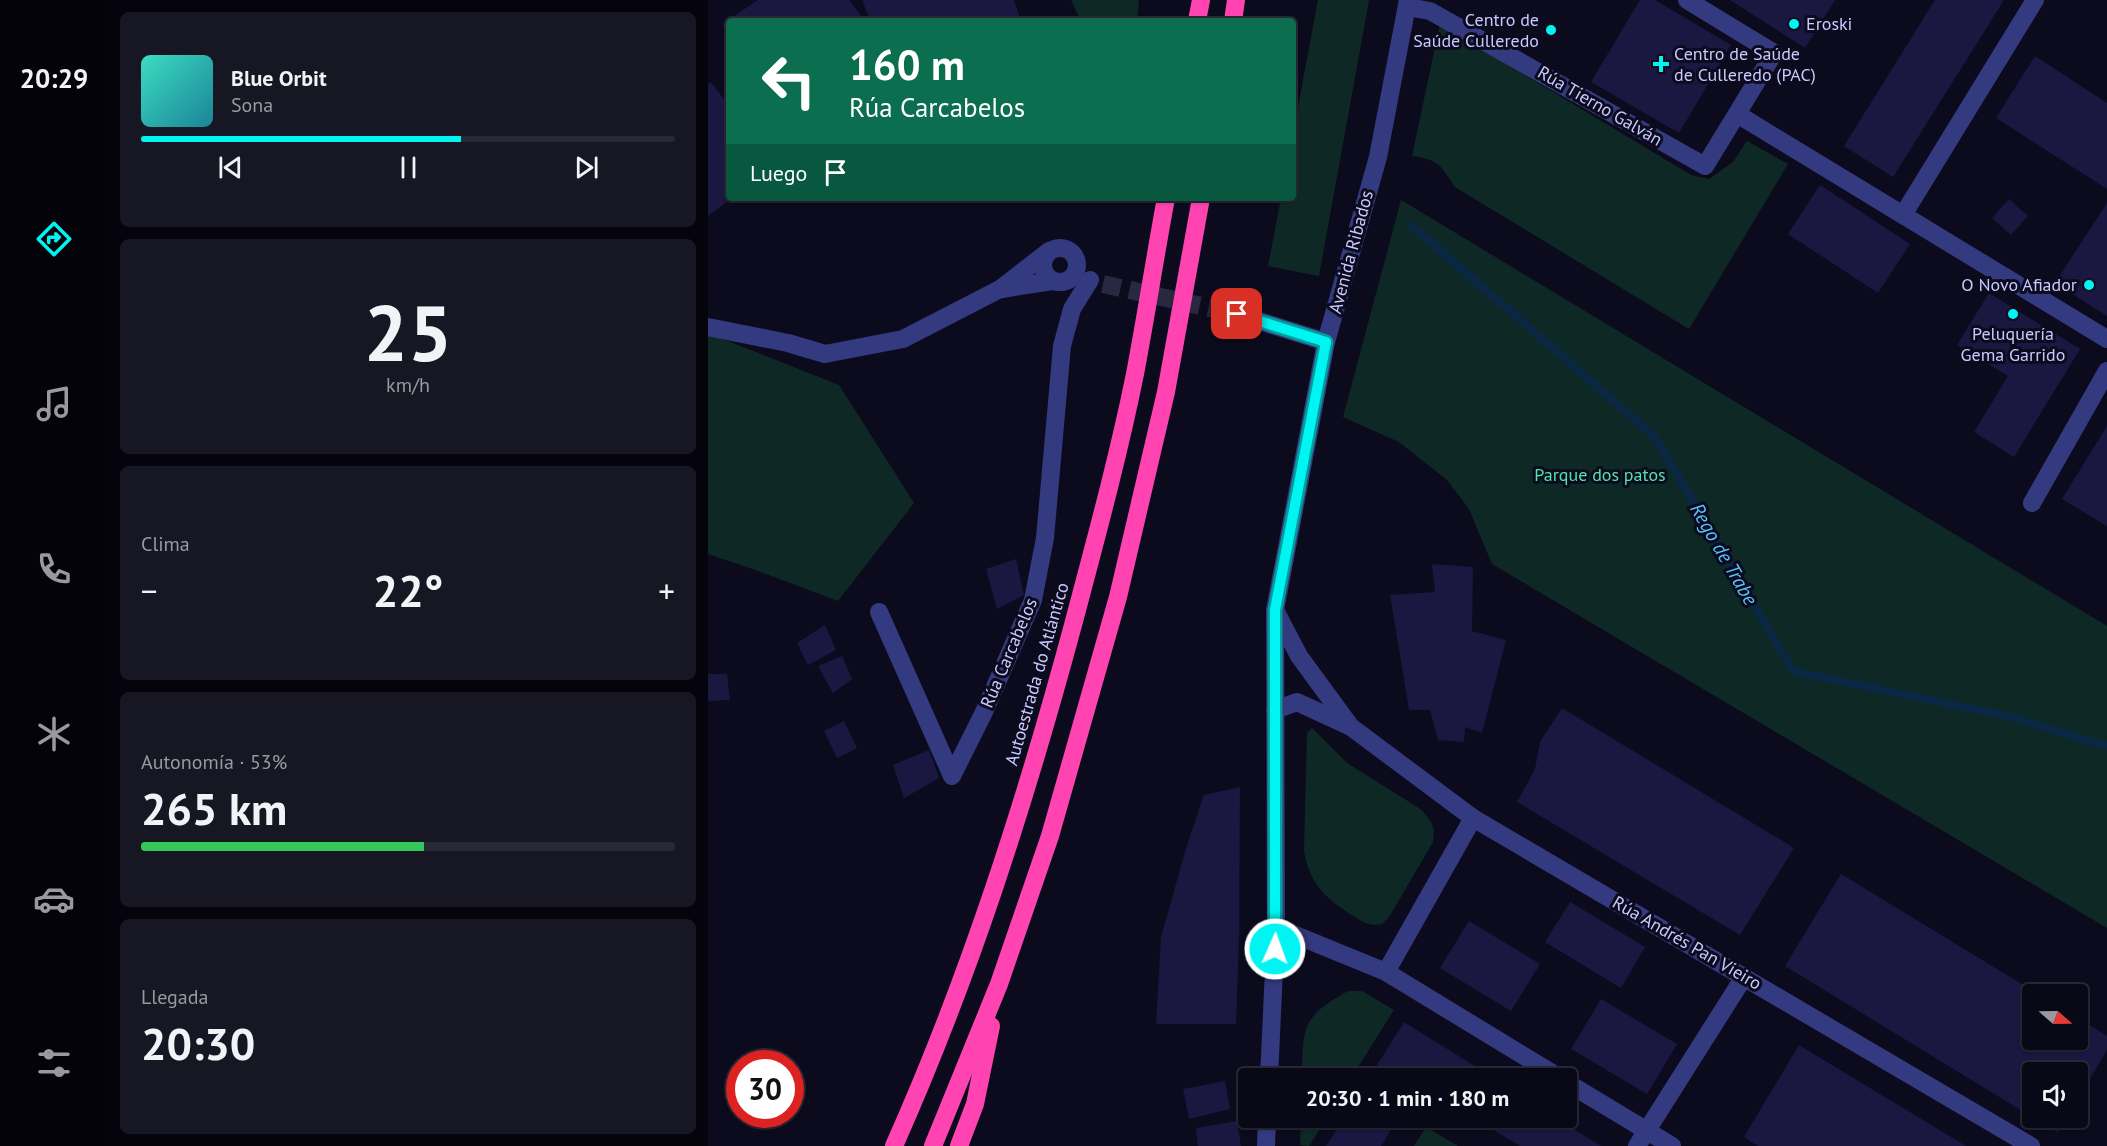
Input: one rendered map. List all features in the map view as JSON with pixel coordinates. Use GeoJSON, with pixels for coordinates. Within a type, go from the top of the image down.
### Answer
{"type":"FeatureCollection","features":[{"type":"Feature","properties":{"kind":"highway"},"geometry":{"type":"LineString","coordinates":[[1198,18],[1201,0]]}},
{"type":"Feature","properties":{"kind":"highway"},"geometry":{"type":"LineString","coordinates":[[1233,18],[1236,0]]}},
{"type":"Feature","properties":{"kind":"highway","name":"Autoestrada do Atlántico"},"geometry":{"type":"LineString","coordinates":[[894,1146],[930,1065],[978,936],[1042,740],[1096,539],[1135,375],[1165,201]]}},
{"type":"Feature","properties":{"kind":"highway"},"geometry":{"type":"LineString","coordinates":[[933,1146],[999,984],[1050,836],[1118,597],[1166,392],[1200,201]]}},
{"type":"Feature","properties":{"kind":"highway"},"geometry":{"type":"LineString","coordinates":[[959,1146],[975,1104],[999,984]]}},
{"type":"Feature","properties":{"kind":"street","name":"Rúa Tierno Galván"},"geometry":{"type":"LineString","coordinates":[[1407,4],[1430,11],[1705,166],[1774,53],[1687,0]]}},
{"type":"Feature","properties":{"kind":"street"},"geometry":{"type":"LineString","coordinates":[[1903,215],[2035,0]]}},
{"type":"Feature","properties":{"kind":"street","name":"Avenida Ribados"},"geometry":{"type":"LineString","coordinates":[[1269,1068],[1276,927],[1275,610],[1326,342],[1378,157],[1407,4]]}},
{"type":"Feature","properties":{"kind":"street"},"geometry":{"type":"LineString","coordinates":[[1737,114],[2107,339]]}},
{"type":"Feature","properties":{"kind":"street"},"geometry":{"type":"LineString","coordinates":[[708,327],[788,343],[825,354],[903,339],[1000,289],[1049,251],[1062,248],[1074,254],[1077,267],[1090,279]]}},
{"type":"Feature","properties":{"kind":"street"},"geometry":{"type":"LineString","coordinates":[[1049,251],[1045,257],[1043,270],[1052,281]]}},
{"type":"Feature","properties":{"kind":"street"},"geometry":{"type":"LineString","coordinates":[[1000,289],[1052,281],[1059,283],[1072,279],[1090,279]]}},
{"type":"Feature","properties":{"kind":"street","name":"Rúa Carcabelos"},"geometry":{"type":"LineString","coordinates":[[879,612],[952,776],[984,712],[1034,600],[1045,538],[1062,346],[1072,309],[1090,279]]}},
{"type":"Feature","properties":{"kind":"street"},"geometry":{"type":"LineString","coordinates":[[1237,314],[1326,342]]}},
{"type":"Feature","properties":{"kind":"street"},"geometry":{"type":"LineString","coordinates":[[2032,503],[2107,371]]}},
{"type":"Feature","properties":{"kind":"street","name":"Rúa Andrés Pan Vieiro"},"geometry":{"type":"LineString","coordinates":[[1275,610],[1299,656],[1351,727]]}},
{"type":"Feature","properties":{"kind":"street","name":"Rúa Andrés Pan Vieiro"},"geometry":{"type":"LineString","coordinates":[[1275,710],[1297,702],[1351,727],[1473,818],[2031,1146]]}},
{"type":"Feature","properties":{"kind":"street"},"geometry":{"type":"LineString","coordinates":[[1386,972],[1473,818]]}},
{"type":"Feature","properties":{"kind":"street"},"geometry":{"type":"LineString","coordinates":[[1276,927],[1386,972],[1544,1068]]}},
{"type":"Feature","properties":{"kind":"street"},"geometry":{"type":"LineString","coordinates":[[1636,1146],[1744,976]]}},
{"type":"Feature","properties":{"kind":"street"},"geometry":{"type":"LineString","coordinates":[[1577,1089],[1672,1146]]}},
{"type":"Feature","properties":{"kind":"street"},"geometry":{"type":"LineString","coordinates":[[1266,1146],[1267,1128]]}},
{"type":"Feature","properties":{"kind":"green space"},"geometry":{"type":"Polygon","coordinates":[[[1071,0],[1139,0],[1137,18],[1080,18],[1071,0]]]}},
{"type":"Feature","properties":{"kind":"green space"},"geometry":{"type":"Polygon","coordinates":[[[1318,0],[1369,0],[1319,276],[1268,266],[1280,201],[1296,201],[1296,118],[1318,0]]]}},
{"type":"Feature","properties":{"kind":"green space"},"geometry":{"type":"Polygon","coordinates":[[[1440,24],[1691,175],[1709,179],[1733,162],[1747,141],[1788,164],[1689,329],[1455,187],[1434,162],[1412,156],[1440,24]]]}},
{"type":"Feature","properties":{"kind":"green space","name":"Parque dos patos"},"geometry":{"type":"Polygon","coordinates":[[[1401,200],[2107,626],[2107,928],[1492,564],[1469,509],[1447,480],[1399,442],[1343,417],[1401,200]]]}},
{"type":"Feature","properties":{"kind":"green space"},"geometry":{"type":"Polygon","coordinates":[[[708,333],[839,385],[914,503],[838,601],[708,554],[708,333]]]}},
{"type":"Feature","properties":{"kind":"green space"},"geometry":{"type":"Polygon","coordinates":[[[1312,728],[1347,763],[1422,810],[1434,830],[1433,842],[1389,917],[1382,924],[1372,925],[1364,922],[1338,906],[1318,887],[1310,871],[1304,851],[1307,733],[1312,728]]]}},
{"type":"Feature","properties":{"kind":"green space"},"geometry":{"type":"Polygon","coordinates":[[[1348,991],[1362,991],[1394,1010],[1357,1068],[1302,1068],[1303,1047],[1308,1026],[1313,1017],[1348,991]]]}},
{"type":"Feature","properties":{"kind":"green space"},"geometry":{"type":"Polygon","coordinates":[[[1301,1128],[1321,1128],[1309,1146],[1300,1145],[1301,1128]]]}},
{"type":"Feature","properties":{"kind":"green space"},"geometry":{"type":"Polygon","coordinates":[[[1425,1128],[1428,1128],[1458,1146],[1414,1146],[1425,1128]]]}},
{"type":"Feature","properties":{"kind":"building"},"geometry":{"type":"Polygon","coordinates":[[[758,0],[849,0],[863,18],[731,18],[758,0]]]}},
{"type":"Feature","properties":{"kind":"building"},"geometry":{"type":"Polygon","coordinates":[[[862,0],[1014,0],[1020,18],[869,18],[862,0]]]}},
{"type":"Feature","properties":{"kind":"building","name":"Centro de Saúde de Culleredo (PAC)"},"geometry":{"type":"Polygon","coordinates":[[[1640,0],[1655,0],[1731,45],[1679,133],[1591,82],[1640,0]]]}},
{"type":"Feature","properties":{"kind":"building","name":"Eroski"},"geometry":{"type":"Polygon","coordinates":[[[1730,0],[1835,0],[1805,48],[1730,0]]]}},
{"type":"Feature","properties":{"kind":"building"},"geometry":{"type":"Polygon","coordinates":[[[1935,0],[2004,0],[1893,177],[1844,146],[1935,0]]]}},
{"type":"Feature","properties":{"kind":"building"},"geometry":{"type":"Polygon","coordinates":[[[2035,56],[2107,103],[2107,189],[1996,118],[2035,56]]]}},
{"type":"Feature","properties":{"kind":"building"},"geometry":{"type":"Polygon","coordinates":[[[711,82],[726,102],[726,201],[728,201],[708,216],[708,84],[711,82]]]}},
{"type":"Feature","properties":{"kind":"building"},"geometry":{"type":"Polygon","coordinates":[[[1820,185],[1910,244],[1878,293],[1788,234],[1820,185]]]}},
{"type":"Feature","properties":{"kind":"building"},"geometry":{"type":"Polygon","coordinates":[[[2009,199],[2028,216],[2011,235],[1992,218],[2009,199]]]}},
{"type":"Feature","properties":{"kind":"building"},"geometry":{"type":"Polygon","coordinates":[[[2107,203],[2107,316],[2055,283],[2107,203]]]}},
{"type":"Feature","properties":{"kind":"building"},"geometry":{"type":"Polygon","coordinates":[[[1989,293],[2080,349],[2014,457],[1974,432],[2008,376],[1957,345],[1989,293]]]}},
{"type":"Feature","properties":{"kind":"building"},"geometry":{"type":"Polygon","coordinates":[[[2107,426],[2107,526],[2062,499],[2107,426]]]}},
{"type":"Feature","properties":{"kind":"building"},"geometry":{"type":"Polygon","coordinates":[[[1016,559],[1024,595],[997,609],[986,569],[1016,559]]]}},
{"type":"Feature","properties":{"kind":"building"},"geometry":{"type":"Polygon","coordinates":[[[1432,564],[1473,567],[1472,631],[1506,640],[1482,733],[1465,727],[1464,742],[1438,740],[1430,710],[1409,710],[1390,595],[1435,592],[1432,564]]]}},
{"type":"Feature","properties":{"kind":"building"},"geometry":{"type":"Polygon","coordinates":[[[825,625],[836,650],[808,665],[797,643],[825,625]]]}},
{"type":"Feature","properties":{"kind":"building"},"geometry":{"type":"Polygon","coordinates":[[[842,656],[852,679],[833,693],[818,666],[842,656]]]}},
{"type":"Feature","properties":{"kind":"building"},"geometry":{"type":"Polygon","coordinates":[[[708,674],[727,674],[730,700],[708,701],[708,674]]]}},
{"type":"Feature","properties":{"kind":"building"},"geometry":{"type":"Polygon","coordinates":[[[1562,708],[1794,848],[1740,935],[1517,802],[1535,769],[1540,742],[1562,708]]]}},
{"type":"Feature","properties":{"kind":"building"},"geometry":{"type":"Polygon","coordinates":[[[844,721],[857,748],[837,758],[824,731],[844,721]]]}},
{"type":"Feature","properties":{"kind":"building"},"geometry":{"type":"Polygon","coordinates":[[[929,750],[939,778],[904,798],[893,765],[929,750]]]}},
{"type":"Feature","properties":{"kind":"building"},"geometry":{"type":"Polygon","coordinates":[[[1240,787],[1236,1024],[1156,1024],[1161,937],[1204,795],[1240,787]]]}},
{"type":"Feature","properties":{"kind":"building"},"geometry":{"type":"Polygon","coordinates":[[[1841,874],[2022,984],[2022,1050],[2088,1050],[2088,1024],[2107,1036],[2107,1050],[2088,1082],[2088,1062],[2022,1062],[2022,1111],[1785,966],[1841,874]]]}},
{"type":"Feature","properties":{"kind":"building"},"geometry":{"type":"Polygon","coordinates":[[[1570,902],[1645,947],[1621,988],[1545,942],[1570,902]]]}},
{"type":"Feature","properties":{"kind":"building"},"geometry":{"type":"Polygon","coordinates":[[[1469,921],[1540,964],[1511,1011],[1440,968],[1469,921]]]}},
{"type":"Feature","properties":{"kind":"building"},"geometry":{"type":"Polygon","coordinates":[[[1601,999],[1677,1044],[1647,1094],[1571,1049],[1601,999]]]}},
{"type":"Feature","properties":{"kind":"building"},"geometry":{"type":"Polygon","coordinates":[[[1404,1022],[1478,1068],[1375,1068],[1404,1022]]]}},
{"type":"Feature","properties":{"kind":"building"},"geometry":{"type":"Polygon","coordinates":[[[1799,1045],[1966,1146],[1758,1146],[1744,1137],[1799,1045]]]}},
{"type":"Feature","properties":{"kind":"building"},"geometry":{"type":"Polygon","coordinates":[[[1225,1081],[1230,1109],[1189,1119],[1183,1089],[1225,1081]]]}},
{"type":"Feature","properties":{"kind":"building"},"geometry":{"type":"Polygon","coordinates":[[[1237,1121],[1241,1146],[1198,1146],[1196,1128],[1237,1121]]]}},
{"type":"Feature","properties":{"kind":"building"},"geometry":{"type":"Polygon","coordinates":[[[1338,1128],[1392,1128],[1381,1146],[1326,1146],[1338,1128]]]}},
{"type":"Feature","properties":{"kind":"building"},"geometry":{"type":"Polygon","coordinates":[[[1490,1128],[1572,1128],[1601,1146],[1520,1146],[1490,1128]]]}},
{"type":"Feature","properties":{"kind":"waterway","name":"Rego de Trabe"},"geometry":{"type":"LineString","coordinates":[[1411,225],[1655,437],[1793,671],[2011,717],[2107,746]]}},
{"type":"Feature","properties":{"kind":"tunnel"},"geometry":{"type":"LineString","coordinates":[[1103,284],[1237,314]]}},
{"type":"Feature","properties":{"kind":"place","name":"Eroski"},"geometry":{"type":"Point","coordinates":[1794,24]}},
{"type":"Feature","properties":{"kind":"place","name":"Centro de Saúde Culleredo"},"geometry":{"type":"Point","coordinates":[1551,30]}},
{"type":"Feature","properties":{"kind":"place","name":"Centro de Saúde de Culleredo (PAC)"},"geometry":{"type":"Point","coordinates":[1661,64]}},
{"type":"Feature","properties":{"kind":"place","name":"O Novo Afiador"},"geometry":{"type":"Point","coordinates":[2089,285]}},
{"type":"Feature","properties":{"kind":"place","name":"Peluquería Gema Garrido"},"geometry":{"type":"Point","coordinates":[2013,314]}},
{"type":"Feature","properties":{"kind":"route"},"geometry":{"type":"LineString","coordinates":[[1237,314],[1326,342],[1275,610],[1275,949]]}}]}
